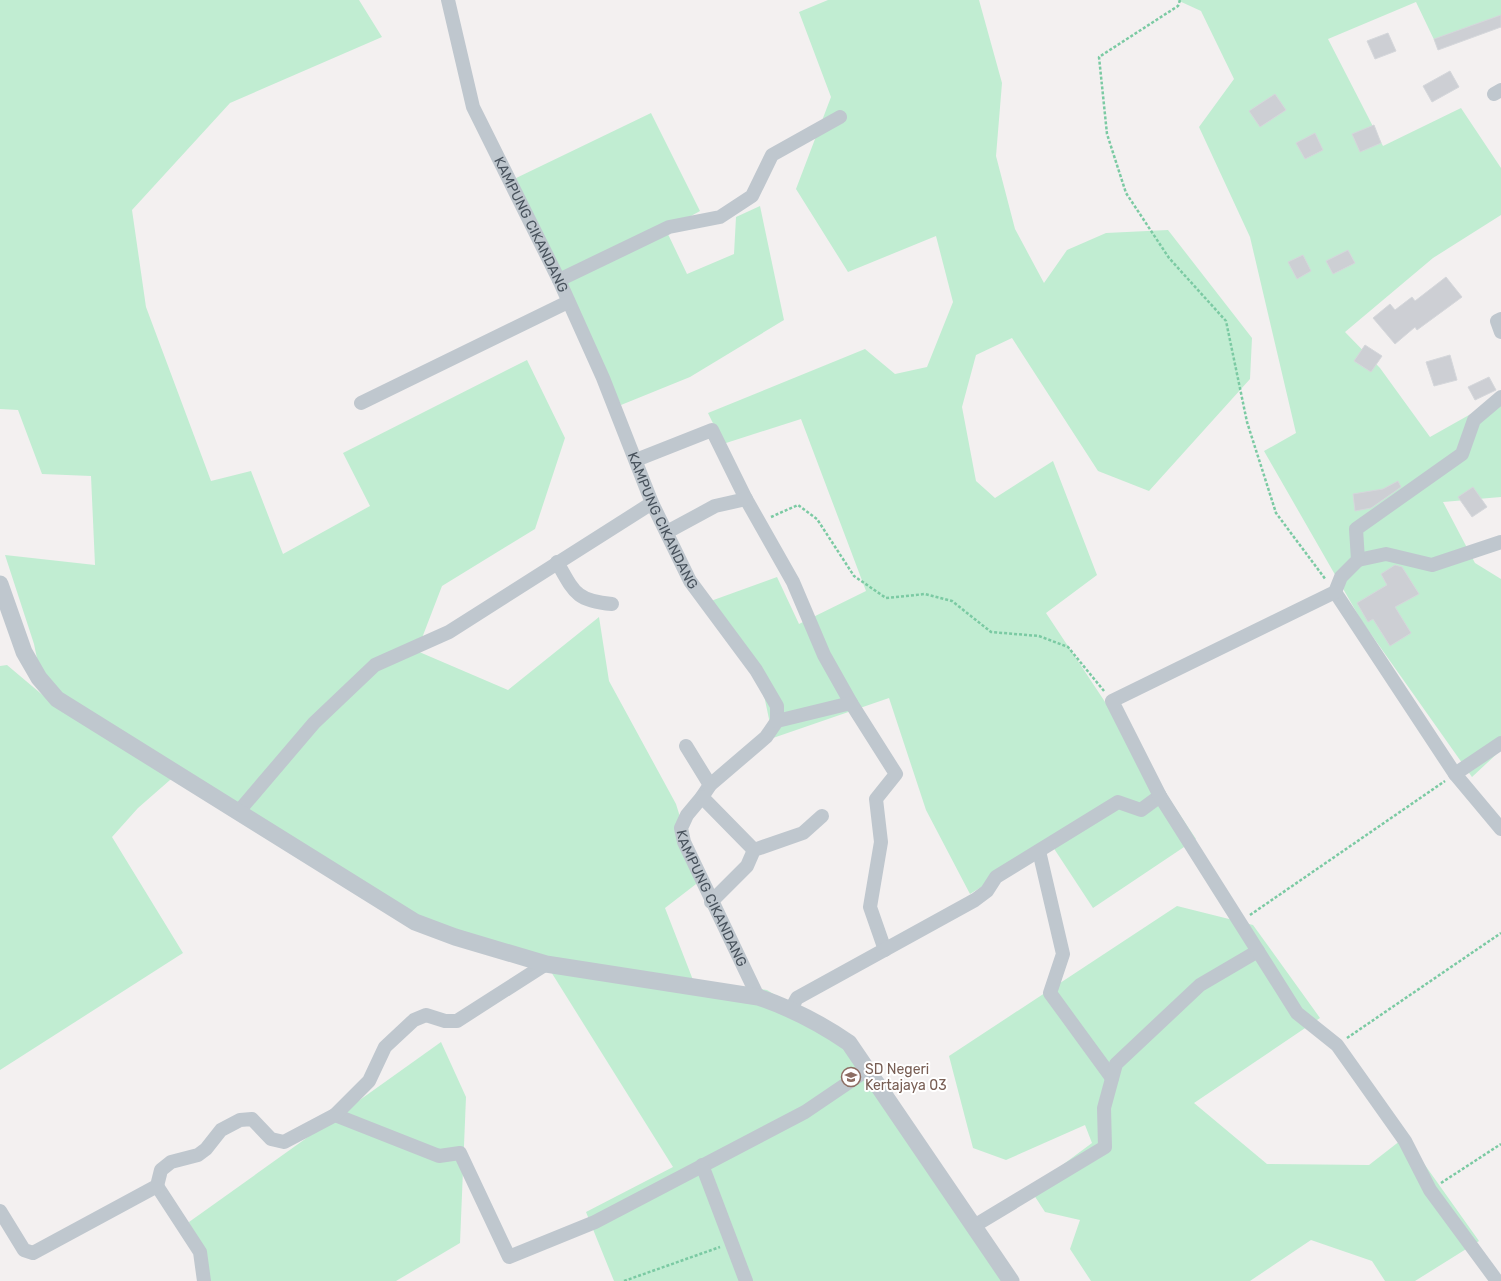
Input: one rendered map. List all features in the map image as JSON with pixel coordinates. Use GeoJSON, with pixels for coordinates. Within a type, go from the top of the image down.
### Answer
{"type":"FeatureCollection","features":[{"type":"Feature","properties":{"kind":"street","name":"KAMPUNG CIKANDANG"},"geometry":{"type":"LineString","coordinates":[[448,0],[473,107],[559,280],[603,378],[652,503],[690,580],[756,670],[777,706],[777,721],[766,737],[706,791],[687,815],[681,828],[684,842],[758,997]]}},
{"type":"Feature","properties":{"kind":"street"},"geometry":{"type":"LineString","coordinates":[[559,280],[669,227],[720,217],[752,196],[772,155],[840,117]]}},
{"type":"Feature","properties":{"kind":"street"},"geometry":{"type":"LineString","coordinates":[[361,403],[568,302]]}},
{"type":"Feature","properties":{"kind":"street"},"geometry":{"type":"LineString","coordinates":[[1501,319],[1497,321],[1501,332]]}},
{"type":"Feature","properties":{"kind":"street"},"geometry":{"type":"LineString","coordinates":[[1358,560],[1356,528],[1462,454],[1474,420],[1501,397]]}},
{"type":"Feature","properties":{"kind":"street"},"geometry":{"type":"LineString","coordinates":[[636,460],[712,430],[758,522],[793,582],[824,655],[851,703],[896,774],[876,799],[881,842],[870,907],[885,950]]}},
{"type":"Feature","properties":{"kind":"street"},"geometry":{"type":"LineString","coordinates":[[667,532],[715,506],[746,499]]}},
{"type":"Feature","properties":{"kind":"street"},"geometry":{"type":"LineString","coordinates":[[239,811],[314,723],[376,665],[449,632],[652,503]]}},
{"type":"Feature","properties":{"kind":"street"},"geometry":{"type":"LineString","coordinates":[[1496,1281],[1430,1190],[1405,1141],[1336,1045],[1297,1012],[1160,796],[1112,701],[1335,592],[1341,577],[1358,560],[1386,554],[1432,565],[1501,542]]}},
{"type":"Feature","properties":{"kind":"street"},"geometry":{"type":"LineString","coordinates":[[557,562],[574,591],[592,602],[612,604]]}},
{"type":"Feature","properties":{"kind":"street"},"geometry":{"type":"LineString","coordinates":[[0,584],[24,652],[39,678],[57,699],[415,922],[455,937],[546,964],[758,997],[791,1009],[828,1028],[849,1043],[1012,1281]]}},
{"type":"Feature","properties":{"kind":"street"},"geometry":{"type":"LineString","coordinates":[[1335,592],[1455,774],[1501,829]]}},
{"type":"Feature","properties":{"kind":"street"},"geometry":{"type":"LineString","coordinates":[[777,721],[851,703]]}},
{"type":"Feature","properties":{"kind":"street"},"geometry":{"type":"LineString","coordinates":[[1455,774],[1501,743]]}},
{"type":"Feature","properties":{"kind":"street"},"geometry":{"type":"LineString","coordinates":[[686,746],[706,791],[754,850]]}},
{"type":"Feature","properties":{"kind":"street"},"geometry":{"type":"LineString","coordinates":[[791,1009],[797,998],[975,900],[987,891],[996,877],[1118,802],[1140,810],[1160,796]]}},
{"type":"Feature","properties":{"kind":"street"},"geometry":{"type":"LineString","coordinates":[[712,902],[747,866],[754,850],[803,833],[822,816]]}},
{"type":"Feature","properties":{"kind":"street"},"geometry":{"type":"LineString","coordinates":[[1039,851],[1063,954],[1050,993],[1112,1078]]}},
{"type":"Feature","properties":{"kind":"street"},"geometry":{"type":"LineString","coordinates":[[974,1226],[1105,1147],[1104,1108],[1116,1064],[1200,985],[1258,951]]}},
{"type":"Feature","properties":{"kind":"street"},"geometry":{"type":"LineString","coordinates":[[204,1281],[200,1252],[157,1186],[161,1170],[171,1162],[198,1155],[206,1149],[221,1130],[240,1120],[252,1119],[271,1139],[284,1142],[335,1115],[369,1081],[385,1048],[414,1020],[426,1015],[444,1021],[457,1021],[546,964]]}},
{"type":"Feature","properties":{"kind":"street"},"geometry":{"type":"LineString","coordinates":[[335,1115],[439,1156],[460,1152],[509,1257],[595,1222],[805,1112],[867,1070]]}},
{"type":"Feature","properties":{"kind":"street"},"geometry":{"type":"LineString","coordinates":[[702,1165],[746,1281]]}},
{"type":"Feature","properties":{"kind":"street"},"geometry":{"type":"LineString","coordinates":[[0,1211],[24,1250],[33,1253],[157,1186]]}},
{"type":"Feature","properties":{"kind":"path"},"geometry":{"type":"LineString","coordinates":[[1180,0],[1178,6],[1100,57],[1107,134],[1126,193],[1169,258],[1226,321],[1247,422],[1276,513],[1335,592]]}},
{"type":"Feature","properties":{"kind":"path"},"geometry":{"type":"LineString","coordinates":[[758,522],[798,506],[817,519],[854,576],[886,598],[925,594],[952,601],[991,632],[1039,636],[1068,646],[1112,701]]}},
{"type":"Feature","properties":{"kind":"path"},"geometry":{"type":"LineString","coordinates":[[1240,922],[1455,774]]}},
{"type":"Feature","properties":{"kind":"path"},"geometry":{"type":"LineString","coordinates":[[1336,1045],[1501,932]]}},
{"type":"Feature","properties":{"kind":"path"},"geometry":{"type":"LineString","coordinates":[[1430,1190],[1501,1144]]}},
{"type":"Feature","properties":{"kind":"path"},"geometry":{"type":"LineString","coordinates":[[624,1281],[732,1243]]}},
{"type":"Feature","properties":{"kind":"green space"},"geometry":{"type":"Polygon","coordinates":[[[0,0],[359,0],[382,37],[230,103],[132,210],[146,307],[211,481],[251,471],[283,554],[370,506],[343,453],[527,360],[565,438],[535,529],[442,586],[417,651],[508,690],[599,617],[609,681],[676,804],[700,881],[665,908],[693,980],[767,990],[851,1041],[1012,1281],[614,1281],[586,1212],[673,1167],[543,959],[408,919],[178,773],[138,808],[112,837],[183,953],[0,1070],[0,666],[7,665],[45,697],[34,644],[5,555],[95,565],[91,476],[42,474],[18,410],[0,409],[0,0]]]}},
{"type":"Feature","properties":{"kind":"green space"},"geometry":{"type":"Polygon","coordinates":[[[828,0],[979,0],[1002,83],[996,156],[1015,229],[1044,283],[1067,250],[1106,233],[1168,230],[1252,338],[1250,379],[1149,491],[1098,471],[1012,338],[976,355],[962,407],[976,481],[995,498],[1053,461],[1097,575],[1046,613],[1196,839],[1093,908],[1051,844],[970,894],[926,810],[889,698],[773,738],[757,662],[708,602],[777,577],[799,624],[866,591],[801,419],[723,444],[708,413],[865,349],[895,374],[927,367],[953,302],[936,236],[848,272],[796,189],[831,97],[799,12],[828,0]]]}},
{"type":"Feature","properties":{"kind":"green space"},"geometry":{"type":"Polygon","coordinates":[[[1177,0],[1501,0],[1501,19],[1438,48],[1416,2],[1328,39],[1383,146],[1461,108],[1501,168],[1501,215],[1433,258],[1345,332],[1380,368],[1430,437],[1501,397],[1501,497],[1443,502],[1475,563],[1501,579],[1501,750],[1472,777],[1361,620],[1264,451],[1296,433],[1250,237],[1199,127],[1234,79],[1201,11],[1177,0]]]}},
{"type":"Feature","properties":{"kind":"green space"},"geometry":{"type":"Polygon","coordinates":[[[651,113],[700,211],[666,230],[687,274],[734,254],[736,217],[760,206],[784,320],[690,377],[621,405],[512,180],[651,113]]]}},
{"type":"Feature","properties":{"kind":"green space"},"geometry":{"type":"Polygon","coordinates":[[[1177,906],[1253,925],[1320,1018],[1194,1103],[1267,1164],[1369,1165],[1405,1137],[1479,1241],[1415,1281],[1385,1281],[1372,1261],[1311,1240],[1250,1281],[1091,1281],[1070,1249],[1080,1220],[1045,1212],[1030,1189],[1092,1143],[1085,1125],[1006,1160],[973,1148],[949,1056],[1177,906]]]}},
{"type":"Feature","properties":{"kind":"green space"},"geometry":{"type":"Polygon","coordinates":[[[441,1042],[466,1097],[460,1243],[396,1281],[208,1281],[189,1222],[441,1042]]]}},
{"type":"Feature","properties":{"kind":"building"},"geometry":{"type":"Polygon","coordinates":[[[1501,15],[1501,27],[1438,50],[1434,39],[1501,15]]]}},
{"type":"Feature","properties":{"kind":"building"},"geometry":{"type":"Polygon","coordinates":[[[1388,33],[1396,51],[1375,59],[1367,41],[1388,33]]]}},
{"type":"Feature","properties":{"kind":"building"},"geometry":{"type":"Polygon","coordinates":[[[1450,71],[1459,87],[1432,102],[1423,86],[1450,71]]]}},
{"type":"Feature","properties":{"kind":"building"},"geometry":{"type":"Polygon","coordinates":[[[1275,94],[1286,110],[1260,127],[1249,111],[1275,94]]]}},
{"type":"Feature","properties":{"kind":"building"},"geometry":{"type":"Polygon","coordinates":[[[1374,125],[1381,143],[1360,152],[1352,134],[1374,125]]]}},
{"type":"Feature","properties":{"kind":"building"},"geometry":{"type":"Polygon","coordinates":[[[1315,133],[1323,150],[1305,159],[1296,143],[1315,133]]]}},
{"type":"Feature","properties":{"kind":"building"},"geometry":{"type":"Polygon","coordinates":[[[1348,250],[1355,263],[1333,274],[1326,261],[1348,250]]]}},
{"type":"Feature","properties":{"kind":"building"},"geometry":{"type":"Polygon","coordinates":[[[1303,255],[1311,271],[1297,279],[1288,262],[1303,255]]]}},
{"type":"Feature","properties":{"kind":"building"},"geometry":{"type":"Polygon","coordinates":[[[1446,277],[1462,297],[1417,330],[1415,327],[1395,344],[1373,318],[1390,304],[1395,310],[1412,297],[1415,301],[1446,277]]]}},
{"type":"Feature","properties":{"kind":"building"},"geometry":{"type":"Polygon","coordinates":[[[1365,345],[1382,356],[1371,372],[1354,361],[1365,345]]]}},
{"type":"Feature","properties":{"kind":"building"},"geometry":{"type":"Polygon","coordinates":[[[1450,355],[1457,380],[1434,386],[1426,362],[1450,355]]]}},
{"type":"Feature","properties":{"kind":"building"},"geometry":{"type":"Polygon","coordinates":[[[1489,377],[1496,390],[1475,400],[1468,387],[1489,377]]]}},
{"type":"Feature","properties":{"kind":"building"},"geometry":{"type":"Polygon","coordinates":[[[1398,481],[1401,487],[1371,508],[1355,511],[1353,494],[1383,489],[1398,481]]]}},
{"type":"Feature","properties":{"kind":"building"},"geometry":{"type":"Polygon","coordinates":[[[1473,487],[1487,507],[1472,517],[1458,497],[1473,487]]]}},
{"type":"Feature","properties":{"kind":"building"},"geometry":{"type":"Polygon","coordinates":[[[1395,565],[1402,567],[1419,594],[1395,607],[1411,633],[1390,646],[1373,619],[1368,622],[1357,603],[1387,585],[1381,574],[1395,565]]]}},
{"type":"Feature","properties":{"kind":"place","name":"SD Negeri Kertajaya 03"},"geometry":{"type":"Point","coordinates":[851,1077]}}]}
